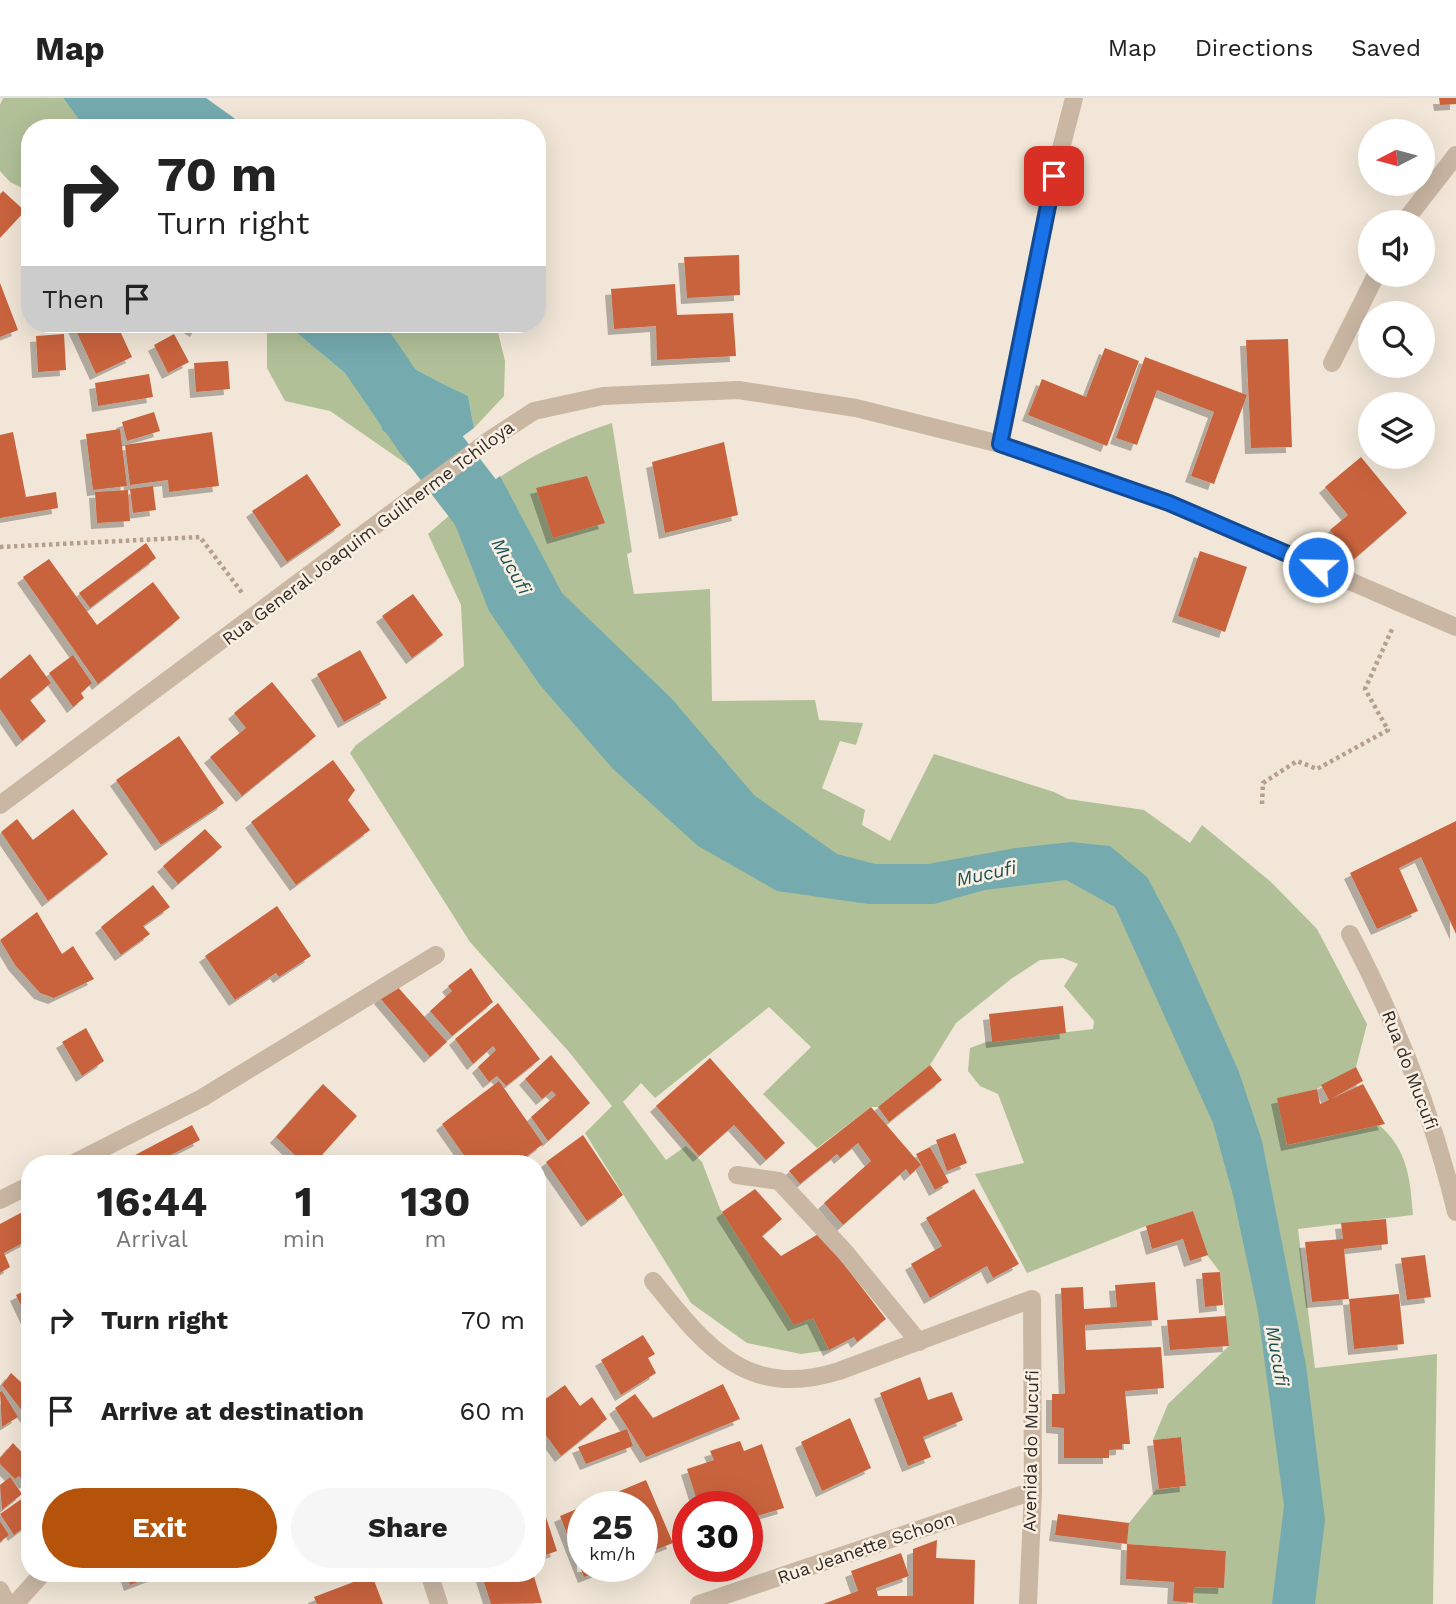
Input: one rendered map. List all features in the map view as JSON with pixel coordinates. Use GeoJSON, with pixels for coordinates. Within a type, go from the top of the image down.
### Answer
{"type":"FeatureCollection","features":[{"type":"Feature","properties":{"kind":"street"},"geometry":{"type":"LineString","coordinates":[[1000,444],[1054,176],[1074,98]]}},
{"type":"Feature","properties":{"kind":"street"},"geometry":{"type":"LineString","coordinates":[[1413,210],[1456,155]]}},
{"type":"Feature","properties":{"kind":"street"},"geometry":{"type":"LineString","coordinates":[[1332,363],[1370,287]]}},
{"type":"Feature","properties":{"kind":"street","name":"Rua General Joaquim Guilherme Tchiloya"},"geometry":{"type":"LineString","coordinates":[[0,805],[491,439],[534,411],[603,396],[738,390],[856,408],[1000,444],[1169,503],[1456,627]]}},
{"type":"Feature","properties":{"kind":"street","name":"Rua do Mucufi"},"geometry":{"type":"LineString","coordinates":[[1350,934],[1380,993],[1424,1101],[1456,1212]]}},
{"type":"Feature","properties":{"kind":"street"},"geometry":{"type":"LineString","coordinates":[[90,1155],[202,1098],[436,955]]}},
{"type":"Feature","properties":{"kind":"street"},"geometry":{"type":"LineString","coordinates":[[653,1281],[686,1322],[725,1360],[752,1375],[784,1381],[814,1379],[919,1342],[845,1252],[779,1181],[737,1175]]}},
{"type":"Feature","properties":{"kind":"street"},"geometry":{"type":"LineString","coordinates":[[0,1200],[21,1190]]}},
{"type":"Feature","properties":{"kind":"street","name":"Avenida do Mucufi"},"geometry":{"type":"LineString","coordinates":[[919,1342],[1032,1299],[1032,1491],[1028,1604]]}},
{"type":"Feature","properties":{"kind":"street","name":"Rua Jeanette Schoon"},"geometry":{"type":"LineString","coordinates":[[699,1604],[1032,1491]]}},
{"type":"Feature","properties":{"kind":"street"},"geometry":{"type":"LineString","coordinates":[[15,1604],[35,1582]]}},
{"type":"Feature","properties":{"kind":"street"},"geometry":{"type":"LineString","coordinates":[[432,1582],[439,1604]]}},
{"type":"Feature","properties":{"kind":"street"},"geometry":{"type":"LineString","coordinates":[[0,1590],[7,1604]]}},
{"type":"Feature","properties":{"kind":"path"},"geometry":{"type":"LineString","coordinates":[[0,547],[200,537],[259,614]]}},
{"type":"Feature","properties":{"kind":"path"},"geometry":{"type":"LineString","coordinates":[[1262,804],[1264,783],[1297,761],[1317,768],[1388,730],[1364,689],[1404,604]]}},
{"type":"Feature","properties":{"kind":"green space"},"geometry":{"type":"Polygon","coordinates":[[[3,98],[63,98],[78,119],[21,119],[21,188],[10,182],[0,171],[0,105],[3,98]]]}},
{"type":"Feature","properties":{"kind":"green space"},"geometry":{"type":"Polygon","coordinates":[[[267,333],[297,333],[375,398],[382,430],[424,465],[411,467],[330,411],[285,401],[267,368],[267,333]]]}},
{"type":"Feature","properties":{"kind":"green space"},"geometry":{"type":"Polygon","coordinates":[[[371,333],[498,333],[505,361],[504,396],[474,428],[468,396],[425,375],[397,357],[371,333]]]}},
{"type":"Feature","properties":{"kind":"green space"},"geometry":{"type":"Polygon","coordinates":[[[612,423],[632,552],[627,554],[634,594],[710,589],[712,701],[815,700],[819,720],[863,723],[856,745],[840,741],[822,788],[865,810],[862,825],[890,841],[934,754],[1054,792],[1068,799],[1144,810],[1190,843],[1202,825],[1271,882],[1317,929],[1367,1024],[1356,1067],[1317,1089],[1278,1098],[1287,1145],[1379,1125],[1402,1155],[1409,1177],[1413,1215],[1298,1229],[1315,1368],[1437,1354],[1433,1604],[1198,1604],[1193,1603],[1194,1587],[1224,1588],[1226,1551],[1127,1544],[1129,1523],[1156,1490],[1186,1486],[1181,1437],[1153,1440],[1168,1404],[1229,1346],[1220,1272],[1207,1255],[1193,1211],[1146,1226],[1027,1273],[975,1174],[1024,1163],[998,1094],[980,1086],[968,1071],[970,1048],[986,1042],[1093,1029],[1094,1021],[1064,986],[1078,964],[1063,958],[1040,960],[1011,979],[956,1023],[930,1065],[878,1107],[871,1107],[817,1148],[763,1094],[811,1047],[769,1007],[655,1098],[641,1083],[623,1102],[666,1160],[686,1146],[702,1162],[720,1209],[813,1318],[829,1350],[801,1354],[747,1343],[691,1303],[585,1133],[612,1106],[570,1053],[470,942],[350,753],[356,745],[464,666],[461,605],[428,534],[471,498],[514,468],[560,443],[612,423]]]}},
{"type":"Feature","properties":{"kind":"water"},"geometry":{"type":"Polygon","coordinates":[[[63,98],[206,98],[235,119],[78,119],[63,98]]]}},
{"type":"Feature","properties":{"kind":"water"},"geometry":{"type":"Polygon","coordinates":[[[297,333],[371,333],[397,357],[425,375],[468,396],[474,428],[424,465],[382,430],[375,398],[297,333]]]}},
{"type":"Feature","properties":{"kind":"water"},"geometry":{"type":"Polygon","coordinates":[[[500,476],[562,593],[672,699],[754,795],[837,854],[875,864],[928,864],[1016,848],[1071,842],[1110,846],[1147,877],[1177,933],[1239,1072],[1262,1141],[1306,1365],[1325,1520],[1315,1604],[1272,1604],[1284,1506],[1258,1312],[1233,1195],[1213,1123],[1115,907],[1066,880],[985,890],[934,904],[868,904],[777,891],[698,846],[613,769],[540,685],[489,611],[451,514],[500,476]]]}},
{"type":"Feature","properties":{"kind":"building"},"geometry":{"type":"Polygon","coordinates":[[[1439,98],[1456,98],[1456,104],[1440,105],[1439,98]]]}},
{"type":"Feature","properties":{"kind":"building"},"geometry":{"type":"Polygon","coordinates":[[[3,191],[21,207],[21,215],[0,238],[0,194],[3,191]]]}},
{"type":"Feature","properties":{"kind":"building"},"geometry":{"type":"Polygon","coordinates":[[[739,255],[740,295],[687,298],[684,257],[739,255]]]}},
{"type":"Feature","properties":{"kind":"building"},"geometry":{"type":"Polygon","coordinates":[[[0,283],[18,330],[0,337],[0,283]]]}},
{"type":"Feature","properties":{"kind":"building"},"geometry":{"type":"Polygon","coordinates":[[[675,284],[677,315],[733,313],[736,356],[657,360],[656,326],[614,329],[611,289],[675,284]]]}},
{"type":"Feature","properties":{"kind":"building"},"geometry":{"type":"Polygon","coordinates":[[[77,333],[121,333],[132,357],[96,374],[77,333]]]}},
{"type":"Feature","properties":{"kind":"building"},"geometry":{"type":"Polygon","coordinates":[[[64,334],[66,370],[38,372],[36,336],[64,334]]]}},
{"type":"Feature","properties":{"kind":"building"},"geometry":{"type":"Polygon","coordinates":[[[174,334],[189,362],[168,373],[154,345],[174,334]]]}},
{"type":"Feature","properties":{"kind":"building"},"geometry":{"type":"Polygon","coordinates":[[[1288,339],[1292,447],[1251,448],[1246,340],[1288,339]]]}},
{"type":"Feature","properties":{"kind":"building"},"geometry":{"type":"Polygon","coordinates":[[[1105,348],[1139,361],[1107,446],[1028,415],[1042,379],[1086,397],[1105,348]]]}},
{"type":"Feature","properties":{"kind":"building"},"geometry":{"type":"Polygon","coordinates":[[[1145,357],[1247,395],[1214,484],[1191,476],[1214,412],[1157,390],[1137,445],[1116,438],[1145,357]]]}},
{"type":"Feature","properties":{"kind":"building"},"geometry":{"type":"Polygon","coordinates":[[[228,361],[230,389],[196,392],[194,363],[228,361]]]}},
{"type":"Feature","properties":{"kind":"building"},"geometry":{"type":"Polygon","coordinates":[[[149,374],[153,397],[98,406],[95,383],[149,374]]]}},
{"type":"Feature","properties":{"kind":"building"},"geometry":{"type":"Polygon","coordinates":[[[154,412],[160,431],[127,441],[122,422],[154,412]]]}},
{"type":"Feature","properties":{"kind":"building"},"geometry":{"type":"Polygon","coordinates":[[[120,429],[127,486],[93,490],[86,434],[120,429]]]}},
{"type":"Feature","properties":{"kind":"building"},"geometry":{"type":"Polygon","coordinates":[[[13,432],[26,497],[56,492],[58,508],[0,518],[0,435],[13,432]]]}},
{"type":"Feature","properties":{"kind":"building"},"geometry":{"type":"Polygon","coordinates":[[[212,432],[219,486],[169,492],[168,480],[130,485],[125,445],[212,432]]]}},
{"type":"Feature","properties":{"kind":"building"},"geometry":{"type":"Polygon","coordinates":[[[724,442],[738,515],[665,533],[652,462],[724,442]]]}},
{"type":"Feature","properties":{"kind":"building"},"geometry":{"type":"Polygon","coordinates":[[[1358,460],[1358,469],[1371,469],[1407,513],[1354,559],[1330,530],[1348,515],[1325,487],[1358,460]]]}},
{"type":"Feature","properties":{"kind":"building"},"geometry":{"type":"Polygon","coordinates":[[[307,474],[341,525],[287,562],[252,511],[307,474]]]}},
{"type":"Feature","properties":{"kind":"building"},"geometry":{"type":"Polygon","coordinates":[[[587,476],[605,523],[553,538],[536,488],[587,476]]]}},
{"type":"Feature","properties":{"kind":"building"},"geometry":{"type":"Polygon","coordinates":[[[153,486],[156,510],[133,513],[130,489],[153,486]]]}},
{"type":"Feature","properties":{"kind":"building"},"geometry":{"type":"Polygon","coordinates":[[[128,490],[130,521],[97,523],[95,492],[128,490]]]}},
{"type":"Feature","properties":{"kind":"building"},"geometry":{"type":"Polygon","coordinates":[[[146,543],[156,558],[90,608],[79,593],[146,543]]]}},
{"type":"Feature","properties":{"kind":"building"},"geometry":{"type":"Polygon","coordinates":[[[1200,551],[1247,567],[1225,632],[1178,616],[1200,551]]]}},
{"type":"Feature","properties":{"kind":"building"},"geometry":{"type":"Polygon","coordinates":[[[49,559],[97,625],[153,582],[180,618],[98,684],[23,577],[49,559]]]}},
{"type":"Feature","properties":{"kind":"building"},"geometry":{"type":"Polygon","coordinates":[[[413,594],[443,635],[412,658],[382,616],[413,594]]]}},
{"type":"Feature","properties":{"kind":"building"},"geometry":{"type":"Polygon","coordinates":[[[360,650],[387,698],[344,722],[317,674],[360,650]]]}},
{"type":"Feature","properties":{"kind":"building"},"geometry":{"type":"Polygon","coordinates":[[[30,654],[51,683],[30,700],[46,721],[22,741],[0,709],[0,679],[30,654]]]}},
{"type":"Feature","properties":{"kind":"building"},"geometry":{"type":"Polygon","coordinates":[[[73,655],[92,683],[81,693],[84,698],[73,707],[49,673],[73,655]]]}},
{"type":"Feature","properties":{"kind":"building"},"geometry":{"type":"Polygon","coordinates":[[[272,682],[316,736],[242,796],[210,757],[246,728],[234,713],[272,682]]]}},
{"type":"Feature","properties":{"kind":"building"},"geometry":{"type":"Polygon","coordinates":[[[179,736],[224,803],[161,845],[116,780],[179,736]]]}},
{"type":"Feature","properties":{"kind":"building"},"geometry":{"type":"Polygon","coordinates":[[[333,760],[355,790],[348,800],[370,830],[296,885],[251,822],[333,760]]]}},
{"type":"Feature","properties":{"kind":"building"},"geometry":{"type":"Polygon","coordinates":[[[73,809],[108,854],[48,901],[1,832],[17,819],[33,840],[73,809]]]}},
{"type":"Feature","properties":{"kind":"building"},"geometry":{"type":"Polygon","coordinates":[[[1456,821],[1456,934],[1421,857],[1399,868],[1418,911],[1377,929],[1350,873],[1456,821]]]}},
{"type":"Feature","properties":{"kind":"building"},"geometry":{"type":"Polygon","coordinates":[[[205,829],[222,847],[178,884],[163,866],[205,829]]]}},
{"type":"Feature","properties":{"kind":"building"},"geometry":{"type":"Polygon","coordinates":[[[153,885],[170,907],[143,926],[150,934],[121,955],[101,927],[153,885]]]}},
{"type":"Feature","properties":{"kind":"building"},"geometry":{"type":"Polygon","coordinates":[[[277,906],[311,956],[279,977],[276,973],[235,1000],[205,956],[277,906]]]}},
{"type":"Feature","properties":{"kind":"building"},"geometry":{"type":"Polygon","coordinates":[[[37,912],[62,954],[73,946],[94,979],[54,998],[40,993],[15,965],[0,940],[37,912]]]}},
{"type":"Feature","properties":{"kind":"building"},"geometry":{"type":"Polygon","coordinates":[[[471,968],[493,1002],[452,1036],[430,1011],[452,991],[448,986],[471,968]]]}},
{"type":"Feature","properties":{"kind":"building"},"geometry":{"type":"Polygon","coordinates":[[[395,984],[447,1042],[430,1057],[380,998],[395,984]]]}},
{"type":"Feature","properties":{"kind":"building"},"geometry":{"type":"Polygon","coordinates":[[[498,1003],[540,1059],[506,1086],[497,1076],[489,1082],[478,1067],[496,1050],[493,1046],[473,1064],[455,1039],[498,1003]]]}},
{"type":"Feature","properties":{"kind":"building"},"geometry":{"type":"Polygon","coordinates":[[[1063,1006],[1066,1033],[992,1042],[989,1014],[1063,1006]]]}},
{"type":"Feature","properties":{"kind":"building"},"geometry":{"type":"Polygon","coordinates":[[[86,1028],[104,1061],[82,1076],[62,1042],[86,1028]]]}},
{"type":"Feature","properties":{"kind":"building"},"geometry":{"type":"Polygon","coordinates":[[[551,1055],[590,1103],[548,1141],[531,1117],[556,1095],[552,1091],[542,1099],[525,1079],[551,1055]]]}},
{"type":"Feature","properties":{"kind":"building"},"geometry":{"type":"Polygon","coordinates":[[[710,1058],[785,1143],[766,1160],[734,1125],[699,1156],[656,1106],[710,1058]]]}},
{"type":"Feature","properties":{"kind":"building"},"geometry":{"type":"Polygon","coordinates":[[[930,1065],[942,1080],[889,1122],[878,1107],[930,1065]]]}},
{"type":"Feature","properties":{"kind":"building"},"geometry":{"type":"Polygon","coordinates":[[[1356,1067],[1363,1081],[1329,1100],[1321,1085],[1356,1067]]]}},
{"type":"Feature","properties":{"kind":"building"},"geometry":{"type":"Polygon","coordinates":[[[499,1081],[543,1144],[528,1155],[464,1155],[442,1124],[499,1081]]]}},
{"type":"Feature","properties":{"kind":"building"},"geometry":{"type":"Polygon","coordinates":[[[323,1084],[357,1116],[322,1155],[295,1155],[276,1137],[323,1084]]]}},
{"type":"Feature","properties":{"kind":"building"},"geometry":{"type":"Polygon","coordinates":[[[1363,1084],[1385,1124],[1287,1145],[1277,1098],[1317,1089],[1320,1104],[1363,1084]]]}},
{"type":"Feature","properties":{"kind":"building"},"geometry":{"type":"Polygon","coordinates":[[[871,1107],[921,1165],[910,1175],[906,1169],[843,1225],[824,1203],[871,1161],[858,1143],[840,1158],[837,1154],[800,1184],[789,1171],[871,1107]]]}},
{"type":"Feature","properties":{"kind":"building"},"geometry":{"type":"Polygon","coordinates":[[[192,1125],[200,1140],[171,1155],[135,1155],[192,1125]]]}},
{"type":"Feature","properties":{"kind":"building"},"geometry":{"type":"Polygon","coordinates":[[[955,1133],[967,1163],[947,1171],[936,1140],[955,1133]]]}},
{"type":"Feature","properties":{"kind":"building"},"geometry":{"type":"Polygon","coordinates":[[[583,1135],[623,1195],[587,1221],[546,1162],[583,1135]]]}},
{"type":"Feature","properties":{"kind":"building"},"geometry":{"type":"Polygon","coordinates":[[[930,1147],[949,1182],[935,1190],[916,1154],[930,1147]]]}},
{"type":"Feature","properties":{"kind":"building"},"geometry":{"type":"Polygon","coordinates":[[[755,1189],[782,1219],[762,1236],[781,1256],[820,1233],[886,1319],[857,1342],[854,1337],[829,1350],[813,1318],[794,1325],[722,1212],[755,1189]]]}},
{"type":"Feature","properties":{"kind":"building"},"geometry":{"type":"Polygon","coordinates":[[[974,1189],[1019,1264],[993,1278],[987,1266],[930,1298],[911,1264],[942,1246],[926,1218],[974,1189]]]}},
{"type":"Feature","properties":{"kind":"building"},"geometry":{"type":"Polygon","coordinates":[[[1193,1211],[1208,1255],[1190,1261],[1183,1239],[1152,1249],[1146,1226],[1193,1211]]]}},
{"type":"Feature","properties":{"kind":"building"},"geometry":{"type":"Polygon","coordinates":[[[21,1213],[21,1244],[4,1253],[10,1267],[0,1273],[0,1224],[21,1213]]]}},
{"type":"Feature","properties":{"kind":"building"},"geometry":{"type":"Polygon","coordinates":[[[1386,1219],[1388,1244],[1344,1249],[1349,1299],[1312,1302],[1305,1242],[1343,1239],[1341,1223],[1386,1219]]]}},
{"type":"Feature","properties":{"kind":"building"},"geometry":{"type":"Polygon","coordinates":[[[1425,1255],[1431,1297],[1407,1300],[1401,1258],[1425,1255]]]}},
{"type":"Feature","properties":{"kind":"building"},"geometry":{"type":"Polygon","coordinates":[[[1220,1272],[1223,1305],[1205,1307],[1202,1273],[1220,1272]]]}},
{"type":"Feature","properties":{"kind":"building"},"geometry":{"type":"Polygon","coordinates":[[[1155,1282],[1158,1320],[1085,1325],[1086,1350],[1161,1347],[1164,1388],[1125,1391],[1130,1444],[1122,1444],[1122,1449],[1109,1450],[1109,1458],[1064,1458],[1064,1428],[1052,1427],[1052,1394],[1065,1394],[1061,1288],[1083,1287],[1084,1309],[1117,1307],[1115,1285],[1155,1282]]]}},
{"type":"Feature","properties":{"kind":"building"},"geometry":{"type":"Polygon","coordinates":[[[21,1292],[21,1306],[16,1295],[21,1292]]]}},
{"type":"Feature","properties":{"kind":"building"},"geometry":{"type":"Polygon","coordinates":[[[1399,1294],[1404,1344],[1354,1349],[1349,1299],[1399,1294]]]}},
{"type":"Feature","properties":{"kind":"building"},"geometry":{"type":"Polygon","coordinates":[[[1226,1316],[1229,1346],[1170,1350],[1167,1320],[1226,1316]]]}},
{"type":"Feature","properties":{"kind":"building"},"geometry":{"type":"Polygon","coordinates":[[[643,1335],[655,1354],[648,1358],[656,1373],[621,1395],[601,1360],[643,1335]]]}},
{"type":"Feature","properties":{"kind":"building"},"geometry":{"type":"Polygon","coordinates":[[[11,1373],[21,1382],[21,1409],[2,1385],[11,1373]]]}},
{"type":"Feature","properties":{"kind":"building"},"geometry":{"type":"Polygon","coordinates":[[[920,1377],[928,1400],[952,1392],[963,1420],[923,1437],[931,1457],[908,1466],[880,1393],[920,1377]]]}},
{"type":"Feature","properties":{"kind":"building"},"geometry":{"type":"Polygon","coordinates":[[[723,1384],[740,1419],[646,1457],[615,1408],[635,1394],[653,1418],[723,1384]]]}},
{"type":"Feature","properties":{"kind":"building"},"geometry":{"type":"Polygon","coordinates":[[[565,1385],[580,1406],[592,1397],[607,1419],[561,1456],[546,1435],[546,1399],[565,1385]]]}},
{"type":"Feature","properties":{"kind":"building"},"geometry":{"type":"Polygon","coordinates":[[[2,1391],[18,1417],[2,1427],[0,1392],[2,1391]]]}},
{"type":"Feature","properties":{"kind":"building"},"geometry":{"type":"Polygon","coordinates":[[[850,1418],[871,1468],[822,1491],[801,1442],[850,1418]]]}},
{"type":"Feature","properties":{"kind":"building"},"geometry":{"type":"Polygon","coordinates":[[[627,1429],[633,1446],[586,1464],[578,1447],[627,1429]]]}},
{"type":"Feature","properties":{"kind":"building"},"geometry":{"type":"Polygon","coordinates":[[[1181,1437],[1186,1486],[1159,1489],[1153,1440],[1181,1437]]]}},
{"type":"Feature","properties":{"kind":"building"},"geometry":{"type":"Polygon","coordinates":[[[740,1441],[744,1451],[762,1444],[784,1508],[763,1514],[763,1491],[694,1491],[687,1469],[714,1460],[710,1451],[740,1441]]]}},
{"type":"Feature","properties":{"kind":"building"},"geometry":{"type":"Polygon","coordinates":[[[13,1443],[21,1451],[21,1478],[19,1476],[15,1479],[0,1464],[0,1458],[13,1443]]]}},
{"type":"Feature","properties":{"kind":"building"},"geometry":{"type":"Polygon","coordinates":[[[10,1477],[21,1493],[2,1510],[0,1485],[10,1477]]]}},
{"type":"Feature","properties":{"kind":"building"},"geometry":{"type":"Polygon","coordinates":[[[646,1480],[651,1491],[620,1491],[646,1480]]]}},
{"type":"Feature","properties":{"kind":"building"},"geometry":{"type":"Polygon","coordinates":[[[21,1499],[21,1530],[14,1535],[0,1514],[21,1499]]]}},
{"type":"Feature","properties":{"kind":"building"},"geometry":{"type":"Polygon","coordinates":[[[658,1508],[672,1541],[672,1543],[658,1549],[658,1508]]]}},
{"type":"Feature","properties":{"kind":"building"},"geometry":{"type":"Polygon","coordinates":[[[567,1513],[567,1534],[560,1516],[567,1513]]]}},
{"type":"Feature","properties":{"kind":"building"},"geometry":{"type":"Polygon","coordinates":[[[1058,1514],[1129,1523],[1127,1544],[1055,1535],[1058,1514]]]}},
{"type":"Feature","properties":{"kind":"building"},"geometry":{"type":"Polygon","coordinates":[[[546,1517],[557,1551],[546,1555],[546,1517]]]}},
{"type":"Feature","properties":{"kind":"building"},"geometry":{"type":"Polygon","coordinates":[[[0,1521],[9,1535],[0,1542],[0,1521]]]}},
{"type":"Feature","properties":{"kind":"building"},"geometry":{"type":"Polygon","coordinates":[[[937,1540],[936,1558],[975,1560],[974,1604],[823,1604],[858,1591],[851,1571],[901,1553],[909,1576],[876,1588],[878,1596],[913,1596],[913,1549],[937,1540]]]}},
{"type":"Feature","properties":{"kind":"building"},"geometry":{"type":"Polygon","coordinates":[[[1127,1544],[1226,1551],[1224,1588],[1194,1587],[1193,1603],[1173,1601],[1174,1582],[1126,1579],[1127,1544]]]}},
{"type":"Feature","properties":{"kind":"building"},"geometry":{"type":"Polygon","coordinates":[[[354,1582],[375,1582],[383,1604],[317,1604],[314,1597],[354,1582]]]}},
{"type":"Feature","properties":{"kind":"building"},"geometry":{"type":"Polygon","coordinates":[[[484,1582],[536,1582],[542,1603],[491,1604],[484,1582]]]}},
{"type":"Feature","properties":{"kind":"waterway","name":"Mucufi"},"geometry":{"type":"LineString","coordinates":[[354,333],[424,435],[480,508],[513,567]]}},
{"type":"Feature","properties":{"kind":"route"},"geometry":{"type":"LineString","coordinates":[[1054,176],[1000,444],[1169,503],[1318,567]]}}]}
